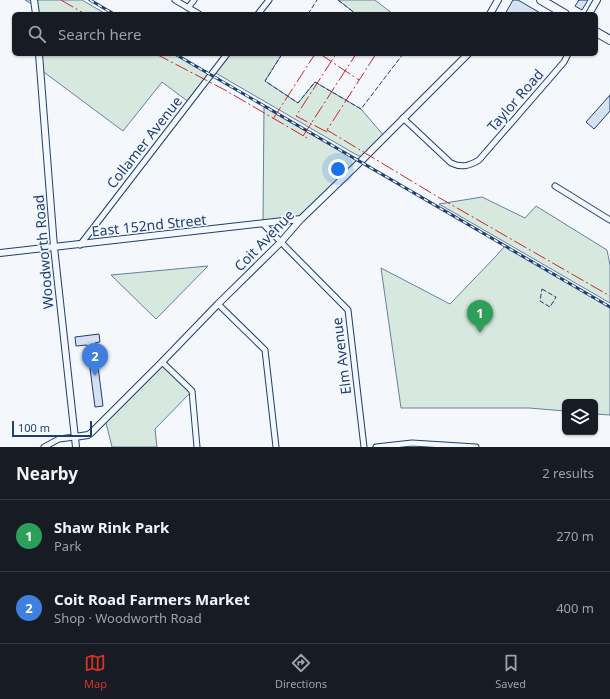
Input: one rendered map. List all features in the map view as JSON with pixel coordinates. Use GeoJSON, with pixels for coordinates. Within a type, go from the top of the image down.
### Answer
{"type":"FeatureCollection","features":[{"type":"Feature","properties":{"kind":"main road"},"geometry":{"type":"LineString","coordinates":[[541,0],[562,12]]}},
{"type":"Feature","properties":{"kind":"main road"},"geometry":{"type":"LineString","coordinates":[[598,33],[610,40]]}},
{"type":"Feature","properties":{"kind":"street"},"geometry":{"type":"LineString","coordinates":[[34,0],[36,12]]}},
{"type":"Feature","properties":{"kind":"street"},"geometry":{"type":"LineString","coordinates":[[175,0],[195,12]]}},
{"type":"Feature","properties":{"kind":"street"},"geometry":{"type":"LineString","coordinates":[[188,8],[194,0]]}},
{"type":"Feature","properties":{"kind":"street"},"geometry":{"type":"LineString","coordinates":[[260,12],[269,0]]}},
{"type":"Feature","properties":{"kind":"street"},"geometry":{"type":"LineString","coordinates":[[491,12],[498,0]]}},
{"type":"Feature","properties":{"kind":"street"},"geometry":{"type":"LineString","coordinates":[[590,12],[597,0]]}},
{"type":"Feature","properties":{"kind":"street","name":"Woodworth Road"},"geometry":{"type":"LineString","coordinates":[[39,56],[54,247],[76,447]]}},
{"type":"Feature","properties":{"kind":"street","name":"Collamer Avenue"},"geometry":{"type":"LineString","coordinates":[[80,245],[225,56]]}},
{"type":"Feature","properties":{"kind":"street","name":"Coit Avenue"},"geometry":{"type":"LineString","coordinates":[[75,437],[88,435],[91,433],[301,220],[466,56]]}},
{"type":"Feature","properties":{"kind":"street","name":"Taylor Road"},"geometry":{"type":"LineString","coordinates":[[403,118],[451,163],[463,167],[472,164],[479,160],[564,62],[567,56]]}},
{"type":"Feature","properties":{"kind":"street"},"geometry":{"type":"LineString","coordinates":[[555,186],[610,220]]}},
{"type":"Feature","properties":{"kind":"street","name":"East 152nd Street"},"geometry":{"type":"LineString","coordinates":[[0,253],[301,220]]}},
{"type":"Feature","properties":{"kind":"street","name":"Elm Avenue"},"geometry":{"type":"LineString","coordinates":[[263,224],[348,310],[364,447]]}},
{"type":"Feature","properties":{"kind":"street"},"geometry":{"type":"LineString","coordinates":[[218,304],[265,350],[276,447]]}},
{"type":"Feature","properties":{"kind":"street"},"geometry":{"type":"LineString","coordinates":[[162,362],[192,391],[198,447]]}},
{"type":"Feature","properties":{"kind":"street"},"geometry":{"type":"LineString","coordinates":[[44,447],[59,439],[75,437]]}},
{"type":"Feature","properties":{"kind":"street"},"geometry":{"type":"LineString","coordinates":[[376,447],[412,443],[476,447]]}},
{"type":"Feature","properties":{"kind":"shaded area"},"geometry":{"type":"Polygon","coordinates":[[[25,0],[82,0],[103,12],[36,12],[35,6],[25,0]]]}},
{"type":"Feature","properties":{"kind":"shaded area"},"geometry":{"type":"Polygon","coordinates":[[[338,0],[375,0],[390,12],[353,12],[338,0]]]}},
{"type":"Feature","properties":{"kind":"shaded area"},"geometry":{"type":"Polygon","coordinates":[[[39,56],[178,56],[211,75],[190,103],[162,82],[123,131],[41,70],[39,56]]]}},
{"type":"Feature","properties":{"kind":"shaded area"},"geometry":{"type":"Polygon","coordinates":[[[226,56],[281,56],[265,81],[298,103],[315,82],[361,109],[385,137],[364,158],[214,72],[226,56]]]}},
{"type":"Feature","properties":{"kind":"shaded area"},"geometry":{"type":"Polygon","coordinates":[[[264,105],[360,162],[301,219],[263,224],[264,105]]]}},
{"type":"Feature","properties":{"kind":"shaded area"},"geometry":{"type":"Polygon","coordinates":[[[482,197],[525,218],[536,206],[607,250],[610,265],[610,303],[439,204],[482,197]]]}},
{"type":"Feature","properties":{"kind":"shaded area"},"geometry":{"type":"Polygon","coordinates":[[[505,246],[610,307],[610,415],[598,414],[598,399],[562,399],[562,411],[529,408],[401,408],[381,268],[450,304],[505,246]]]}},
{"type":"Feature","properties":{"kind":"shaded area"},"geometry":{"type":"Polygon","coordinates":[[[208,266],[156,319],[111,275],[208,266]]]}},
{"type":"Feature","properties":{"kind":"shaded area"},"geometry":{"type":"Polygon","coordinates":[[[162,362],[192,391],[155,429],[157,447],[112,447],[105,419],[162,362]]]}},
{"type":"Feature","properties":{"kind":"building"},"geometry":{"type":"Polygon","coordinates":[[[513,0],[518,0],[539,12],[506,12],[513,0]]]}},
{"type":"Feature","properties":{"kind":"building"},"geometry":{"type":"Polygon","coordinates":[[[579,0],[588,0],[582,10],[575,6],[579,0]]]}},
{"type":"Feature","properties":{"kind":"building"},"geometry":{"type":"Polygon","coordinates":[[[610,95],[610,111],[594,129],[586,122],[610,95]]]}},
{"type":"Feature","properties":{"kind":"building"},"geometry":{"type":"Polygon","coordinates":[[[99,334],[100,342],[95,343],[103,406],[95,407],[87,345],[76,346],[75,337],[99,334]]]}},
{"type":"Feature","properties":{"kind":"railway"},"geometry":{"type":"LineString","coordinates":[[90,0],[111,12]]}},
{"type":"Feature","properties":{"kind":"railway"},"geometry":{"type":"LineString","coordinates":[[178,56],[610,307]]}},
{"type":"Feature","properties":{"kind":"fence"},"geometry":{"type":"LineString","coordinates":[[309,12],[317,0]]}},
{"type":"Feature","properties":{"kind":"fence"},"geometry":{"type":"LineString","coordinates":[[338,0],[353,12]]}},
{"type":"Feature","properties":{"kind":"fence"},"geometry":{"type":"LineString","coordinates":[[281,56],[265,81],[298,103],[315,82],[361,109],[401,56]]}},
{"type":"Feature","properties":{"kind":"fence"},"geometry":{"type":"LineString","coordinates":[[542,289],[556,297],[550,307],[540,301],[542,289]]}},
{"type":"Feature","properties":{"kind":"power"},"geometry":{"type":"LineString","coordinates":[[61,0],[82,12]]}},
{"type":"Feature","properties":{"kind":"power"},"geometry":{"type":"LineString","coordinates":[[160,56],[225,90],[307,138]]}},
{"type":"Feature","properties":{"kind":"power"},"geometry":{"type":"LineString","coordinates":[[273,119],[314,56]]}},
{"type":"Feature","properties":{"kind":"power"},"geometry":{"type":"LineString","coordinates":[[323,56],[359,80]]}},
{"type":"Feature","properties":{"kind":"power"},"geometry":{"type":"LineString","coordinates":[[327,132],[296,116],[335,56]]}},
{"type":"Feature","properties":{"kind":"power"},"geometry":{"type":"LineString","coordinates":[[303,136],[355,56]]}},
{"type":"Feature","properties":{"kind":"power"},"geometry":{"type":"LineString","coordinates":[[375,56],[327,130],[438,197],[610,296]]}},
{"type":"Feature","properties":{"kind":"place","name":"Shaw Rink Park"},"geometry":{"type":"Point","coordinates":[480,333]}},
{"type":"Feature","properties":{"kind":"place","name":"Coit Road Farmers Market"},"geometry":{"type":"Point","coordinates":[95,376]}}]}
